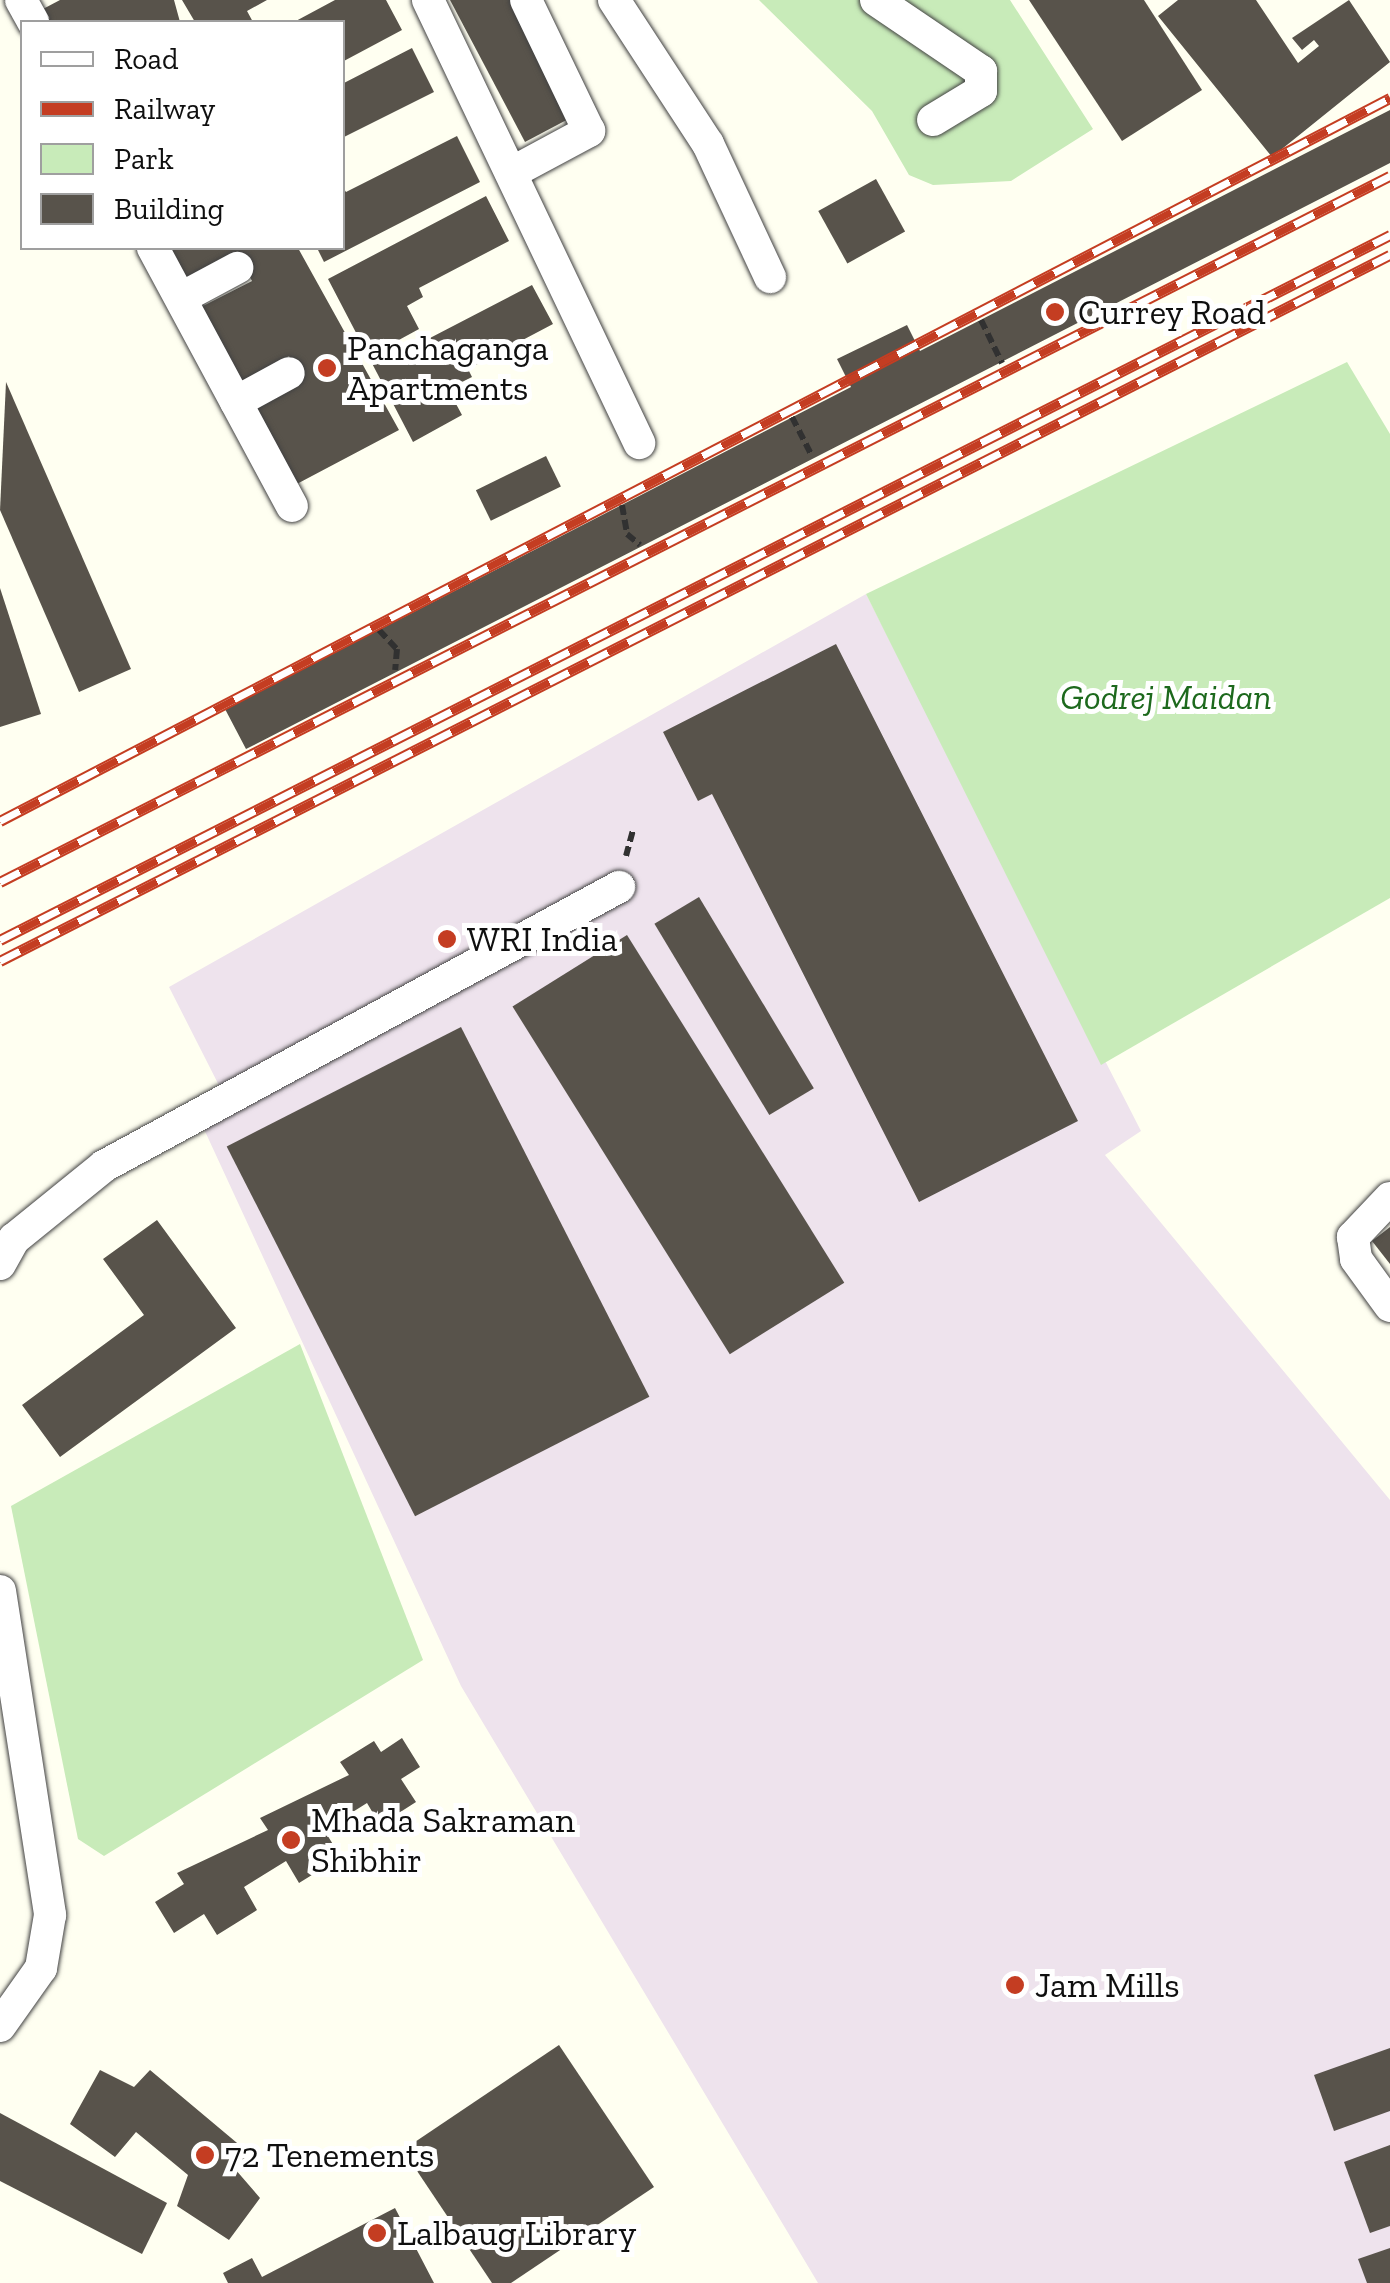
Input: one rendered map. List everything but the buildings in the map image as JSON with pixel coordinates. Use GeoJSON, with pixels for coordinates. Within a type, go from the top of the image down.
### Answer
{"type":"FeatureCollection","features":[{"type":"Feature","properties":{"kind":"street"},"geometry":{"type":"LineString","coordinates":[[428,0],[638,443]]}},
{"type":"Feature","properties":{"kind":"street"},"geometry":{"type":"LineString","coordinates":[[511,174],[589,131],[526,0]]}},
{"type":"Feature","properties":{"kind":"street"},"geometry":{"type":"LineString","coordinates":[[614,0],[708,144],[770,277]]}},
{"type":"Feature","properties":{"kind":"street"},"geometry":{"type":"LineString","coordinates":[[876,0],[981,71],[980,91],[933,120]]}},
{"type":"Feature","properties":{"kind":"street"},"geometry":{"type":"LineString","coordinates":[[154,250],[292,506]]}},
{"type":"Feature","properties":{"kind":"street"},"geometry":{"type":"LineString","coordinates":[[180,298],[237,268]]}},
{"type":"Feature","properties":{"kind":"street"},"geometry":{"type":"LineString","coordinates":[[236,402],[289,373]]}},
{"type":"Feature","properties":{"kind":"street"},"geometry":{"type":"LineString","coordinates":[[0,1264],[14,1240],[104,1166],[619,887]]}},
{"type":"Feature","properties":{"kind":"street"},"geometry":{"type":"LineString","coordinates":[[1390,1198],[1353,1237],[1356,1260],[1390,1306]]}},
{"type":"Feature","properties":{"kind":"street"},"geometry":{"type":"LineString","coordinates":[[0,1592],[50,1915],[41,1968],[0,2026]]}},
{"type":"Feature","properties":{"kind":"path"},"geometry":{"type":"LineString","coordinates":[[980,320],[1002,362]]}},
{"type":"Feature","properties":{"kind":"path"},"geometry":{"type":"LineString","coordinates":[[792,417],[812,456]]}},
{"type":"Feature","properties":{"kind":"path"},"geometry":{"type":"LineString","coordinates":[[622,505],[627,534],[640,545]]}},
{"type":"Feature","properties":{"kind":"path"},"geometry":{"type":"LineString","coordinates":[[379,630],[396,648],[395,670]]}},
{"type":"Feature","properties":{"kind":"shaded area"},"geometry":{"type":"Polygon","coordinates":[[[866,594],[1141,1131],[1105,1155],[1390,1500],[1390,2283],[818,2283],[461,1686],[203,1127],[233,1113],[169,987],[866,594]]]}},
{"type":"Feature","properties":{"kind":"green space"},"geometry":{"type":"Polygon","coordinates":[[[759,0],[1010,0],[1093,129],[1011,181],[933,185],[909,175],[872,111],[759,0]]]}},
{"type":"Feature","properties":{"kind":"green space","name":"Godrej Maidan"},"geometry":{"type":"Polygon","coordinates":[[[1347,362],[1390,434],[1390,898],[1101,1065],[866,594],[1347,362]]]}},
{"type":"Feature","properties":{"kind":"green space"},"geometry":{"type":"Polygon","coordinates":[[[300,1344],[423,1660],[104,1856],[78,1839],[11,1506],[300,1344]]]}},
{"type":"Feature","properties":{"kind":"railway"},"geometry":{"type":"LineString","coordinates":[[0,821],[1390,98]]}},
{"type":"Feature","properties":{"kind":"railway"},"geometry":{"type":"LineString","coordinates":[[0,882],[1390,176]]}},
{"type":"Feature","properties":{"kind":"railway"},"geometry":{"type":"LineString","coordinates":[[0,940],[1390,235]]}},
{"type":"Feature","properties":{"kind":"railway"},"geometry":{"type":"LineString","coordinates":[[0,961],[1390,255]]}},
{"type":"Feature","properties":{"kind":"place","name":"Currey Road"},"geometry":{"type":"Point","coordinates":[1055,312]}},
{"type":"Feature","properties":{"kind":"place","name":"Panchaganga Apartments"},"geometry":{"type":"Point","coordinates":[327,368]}},
{"type":"Feature","properties":{"kind":"place","name":"WRI India"},"geometry":{"type":"Point","coordinates":[447,939]}},
{"type":"Feature","properties":{"kind":"place","name":"Mhada Sakraman Shibhir"},"geometry":{"type":"Point","coordinates":[291,1840]}},
{"type":"Feature","properties":{"kind":"place","name":"Jam Mills"},"geometry":{"type":"Point","coordinates":[1015,1985]}},
{"type":"Feature","properties":{"kind":"place","name":"72 Tenements"},"geometry":{"type":"Point","coordinates":[205,2155]}},
{"type":"Feature","properties":{"kind":"place","name":"Lalbaug Library"},"geometry":{"type":"Point","coordinates":[377,2233]}}]}
